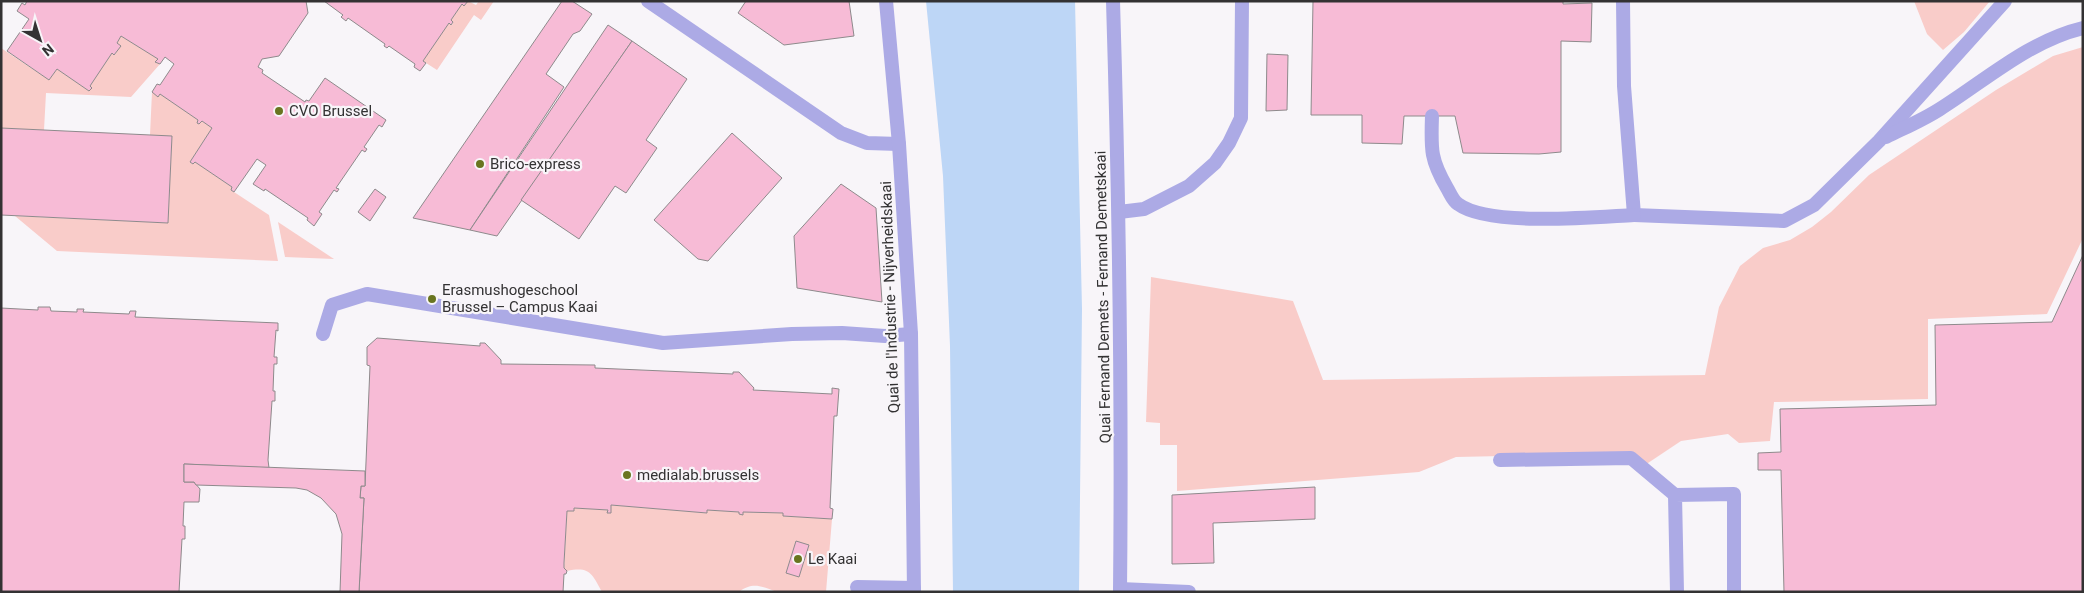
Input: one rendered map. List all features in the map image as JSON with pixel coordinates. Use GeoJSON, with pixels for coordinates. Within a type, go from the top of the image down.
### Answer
{"type":"FeatureCollection","features":[{"type":"Feature","properties":{"kind":"street"},"geometry":{"type":"LineString","coordinates":[[648,1],[841,133],[867,143],[899,144]]}},
{"type":"Feature","properties":{"kind":"street","name":"Quai de l'Industrie - Nijverheidskaai"},"geometry":{"type":"LineString","coordinates":[[886,1],[899,144],[911,334],[914,590]]}},
{"type":"Feature","properties":{"kind":"street","name":"Quai Fernand Demets - Fernand Demetskaai"},"geometry":{"type":"LineString","coordinates":[[1113,1],[1122,417],[1120,590]]}},
{"type":"Feature","properties":{"kind":"street"},"geometry":{"type":"LineString","coordinates":[[1119,212],[1144,209],[1189,186],[1215,163],[1229,142],[1241,118],[1242,1]]}},
{"type":"Feature","properties":{"kind":"street"},"geometry":{"type":"LineString","coordinates":[[1623,1],[1624,86],[1634,215]]}},
{"type":"Feature","properties":{"kind":"street"},"geometry":{"type":"LineString","coordinates":[[1432,116],[1431,152],[1440,175],[1457,204],[1482,214],[1526,219],[1634,215],[1784,221],[1814,205],[1878,141],[2005,1]]}},
{"type":"Feature","properties":{"kind":"street"},"geometry":{"type":"LineString","coordinates":[[1878,141],[1938,111],[2029,50],[2055,37],[2083,28]]}},
{"type":"Feature","properties":{"kind":"street"},"geometry":{"type":"LineString","coordinates":[[323,334],[332,305],[367,294],[663,343],[842,333],[885,336],[911,334]]}},
{"type":"Feature","properties":{"kind":"street"},"geometry":{"type":"LineString","coordinates":[[1500,460],[1631,458],[1675,495],[1734,494],[1734,592]]}},
{"type":"Feature","properties":{"kind":"street"},"geometry":{"type":"LineString","coordinates":[[1675,495],[1677,592]]}},
{"type":"Feature","properties":{"kind":"street"},"geometry":{"type":"LineString","coordinates":[[857,588],[914,590]]}},
{"type":"Feature","properties":{"kind":"street"},"geometry":{"type":"LineString","coordinates":[[1120,590],[1189,592]]}},
{"type":"Feature","properties":{"kind":"shaded area"},"geometry":{"type":"Polygon","coordinates":[[[468,1],[476,5],[479,1],[494,1],[481,20],[474,15],[437,70],[423,61],[449,23],[452,25],[453,22],[451,20],[462,4],[464,6],[468,1]]]}},
{"type":"Feature","properties":{"kind":"shaded area"},"geometry":{"type":"Polygon","coordinates":[[[1914,1],[1990,1],[1964,32],[1943,50],[1927,34],[1914,1]]]}},
{"type":"Feature","properties":{"kind":"shaded area"},"geometry":{"type":"Polygon","coordinates":[[[121,36],[158,59],[155,62],[160,64],[131,97],[46,93],[44,130],[1,128],[1,48],[49,80],[57,69],[89,91],[92,88],[90,86],[112,53],[115,54],[120,46],[117,43],[121,36]]]}},
{"type":"Feature","properties":{"kind":"shaded area"},"geometry":{"type":"Polygon","coordinates":[[[2083,47],[2083,238],[2047,314],[1928,319],[1928,399],[1774,402],[1770,441],[1739,443],[1728,434],[1681,441],[1645,465],[1630,453],[1456,457],[1419,472],[1177,491],[1177,445],[1160,445],[1160,423],[1146,422],[1151,277],[1293,301],[1323,380],[1705,375],[1719,307],[1740,266],[1763,248],[1790,240],[1812,227],[1831,212],[1869,175],[1996,90],[2053,56],[2083,47]]]}},
{"type":"Feature","properties":{"kind":"shaded area"},"geometry":{"type":"Polygon","coordinates":[[[152,92],[158,96],[160,94],[198,120],[197,123],[199,124],[202,121],[212,128],[190,162],[193,164],[195,162],[232,187],[231,190],[269,215],[278,261],[57,251],[15,216],[168,223],[172,137],[150,135],[152,92]]]}},
{"type":"Feature","properties":{"kind":"shaded area"},"geometry":{"type":"Polygon","coordinates":[[[278,222],[334,259],[285,257],[278,222]]]}},
{"type":"Feature","properties":{"kind":"shaded area"},"geometry":{"type":"Polygon","coordinates":[[[611,505],[707,513],[707,510],[739,512],[739,514],[743,515],[743,512],[783,513],[783,516],[832,519],[826,592],[777,592],[753,586],[739,592],[602,592],[593,576],[586,571],[567,571],[564,568],[567,511],[574,511],[574,508],[608,510],[607,513],[611,513],[611,505]],[[796,541],[786,573],[799,577],[809,546],[796,541]]]}},
{"type":"Feature","properties":{"kind":"water"},"geometry":{"type":"Polygon","coordinates":[[[926,1],[1075,1],[1082,309],[1079,592],[953,592],[950,346],[943,176],[926,1]]]}},
{"type":"Feature","properties":{"kind":"building","name":"CVO Brussel"},"geometry":{"type":"Polygon","coordinates":[[[27,1],[306,1],[308,13],[279,56],[262,59],[258,67],[263,70],[262,73],[305,102],[306,100],[309,101],[325,78],[386,120],[382,127],[379,125],[364,147],[367,149],[365,152],[362,150],[336,188],[339,189],[337,192],[334,190],[319,212],[322,214],[314,226],[307,220],[308,218],[265,189],[264,191],[253,184],[266,165],[257,159],[234,192],[231,190],[232,187],[195,162],[193,164],[190,162],[212,128],[202,121],[199,124],[197,123],[198,120],[160,94],[158,97],[152,92],[157,84],[160,85],[174,64],[165,57],[160,64],[155,62],[158,59],[121,36],[117,43],[121,46],[114,55],[112,53],[90,86],[92,88],[89,91],[57,69],[49,80],[7,51],[29,19],[17,11],[22,3],[25,5],[27,1]]]}},
{"type":"Feature","properties":{"kind":"building"},"geometry":{"type":"Polygon","coordinates":[[[324,1],[468,1],[464,6],[462,4],[451,20],[453,22],[451,25],[449,23],[423,61],[426,63],[420,71],[414,67],[415,64],[389,46],[387,48],[384,46],[385,44],[348,18],[346,21],[341,17],[343,15],[324,1]]]}},
{"type":"Feature","properties":{"kind":"building"},"geometry":{"type":"Polygon","coordinates":[[[562,1],[572,1],[592,14],[580,31],[573,34],[546,74],[564,87],[470,230],[413,218],[562,1]]]}},
{"type":"Feature","properties":{"kind":"building"},"geometry":{"type":"Polygon","coordinates":[[[746,1],[849,1],[854,36],[784,45],[738,13],[746,1]]]}},
{"type":"Feature","properties":{"kind":"building"},"geometry":{"type":"Polygon","coordinates":[[[1313,1],[1563,1],[1563,4],[1592,3],[1591,42],[1561,41],[1561,152],[1539,154],[1463,153],[1455,116],[1404,116],[1402,144],[1362,143],[1362,115],[1311,115],[1313,1]]]}},
{"type":"Feature","properties":{"kind":"building"},"geometry":{"type":"Polygon","coordinates":[[[608,25],[632,41],[497,236],[470,230],[608,25]]]}},
{"type":"Feature","properties":{"kind":"building"},"geometry":{"type":"Polygon","coordinates":[[[632,41],[687,79],[646,140],[657,148],[626,193],[615,186],[579,239],[521,200],[632,41]]]}},
{"type":"Feature","properties":{"kind":"building"},"geometry":{"type":"Polygon","coordinates":[[[1267,54],[1288,55],[1287,110],[1266,111],[1267,54]]]}},
{"type":"Feature","properties":{"kind":"building"},"geometry":{"type":"Polygon","coordinates":[[[1,128],[172,136],[168,223],[1,215],[1,128]]]}},
{"type":"Feature","properties":{"kind":"building"},"geometry":{"type":"Polygon","coordinates":[[[732,133],[782,178],[708,261],[698,259],[654,220],[732,133]]]}},
{"type":"Feature","properties":{"kind":"building"},"geometry":{"type":"Polygon","coordinates":[[[841,184],[876,208],[882,302],[797,288],[794,236],[841,184]]]}},
{"type":"Feature","properties":{"kind":"building"},"geometry":{"type":"Polygon","coordinates":[[[375,189],[386,197],[370,221],[358,212],[375,189]]]}},
{"type":"Feature","properties":{"kind":"building"},"geometry":{"type":"Polygon","coordinates":[[[2083,255],[2083,592],[1784,592],[1781,470],[1758,470],[1758,453],[1781,452],[1780,409],[1936,405],[1935,325],[2052,322],[2083,255]]]}},
{"type":"Feature","properties":{"kind":"building"},"geometry":{"type":"Polygon","coordinates":[[[38,307],[50,307],[51,311],[77,312],[77,309],[84,309],[83,312],[129,314],[130,311],[136,311],[135,317],[278,323],[274,357],[277,357],[277,364],[274,364],[273,391],[275,391],[275,401],[272,401],[269,468],[184,464],[184,482],[194,482],[200,489],[199,502],[184,502],[183,526],[185,526],[185,539],[182,539],[179,592],[1,592],[1,308],[38,310],[38,307]]]}},
{"type":"Feature","properties":{"kind":"building"},"geometry":{"type":"Polygon","coordinates":[[[377,338],[480,346],[480,343],[485,343],[501,360],[501,364],[595,365],[595,368],[733,374],[733,372],[739,372],[754,388],[753,390],[832,394],[832,388],[839,389],[837,416],[834,416],[830,508],[833,509],[832,519],[783,516],[783,513],[743,512],[743,515],[739,514],[739,512],[707,510],[707,513],[611,505],[611,513],[607,513],[608,510],[574,508],[574,511],[567,511],[564,568],[567,571],[564,574],[563,592],[359,592],[364,498],[360,498],[361,486],[365,486],[370,366],[367,365],[367,347],[377,338]]]}},
{"type":"Feature","properties":{"kind":"building"},"geometry":{"type":"Polygon","coordinates":[[[184,464],[365,471],[365,486],[361,486],[360,498],[364,498],[359,592],[340,592],[342,534],[336,514],[321,498],[307,490],[296,488],[196,485],[194,482],[184,482],[184,464]]]}},
{"type":"Feature","properties":{"kind":"building"},"geometry":{"type":"Polygon","coordinates":[[[1315,487],[1315,519],[1213,523],[1214,563],[1172,564],[1172,495],[1315,487]]]}},
{"type":"Feature","properties":{"kind":"building","name":"Le Kaai"},"geometry":{"type":"Polygon","coordinates":[[[796,541],[809,545],[799,577],[786,573],[796,541]]]}},
{"type":"Feature","properties":{"kind":"place","name":"CVO Brussel"},"geometry":{"type":"Point","coordinates":[279,111]}},
{"type":"Feature","properties":{"kind":"place","name":"Brico-express"},"geometry":{"type":"Point","coordinates":[480,164]}},
{"type":"Feature","properties":{"kind":"place","name":"Erasmushogeschool Brussel – Campus Kaai"},"geometry":{"type":"Point","coordinates":[432,299]}},
{"type":"Feature","properties":{"kind":"place","name":"medialab.brussels"},"geometry":{"type":"Point","coordinates":[627,475]}},
{"type":"Feature","properties":{"kind":"place","name":"Le Kaai"},"geometry":{"type":"Point","coordinates":[798,559]}}]}
